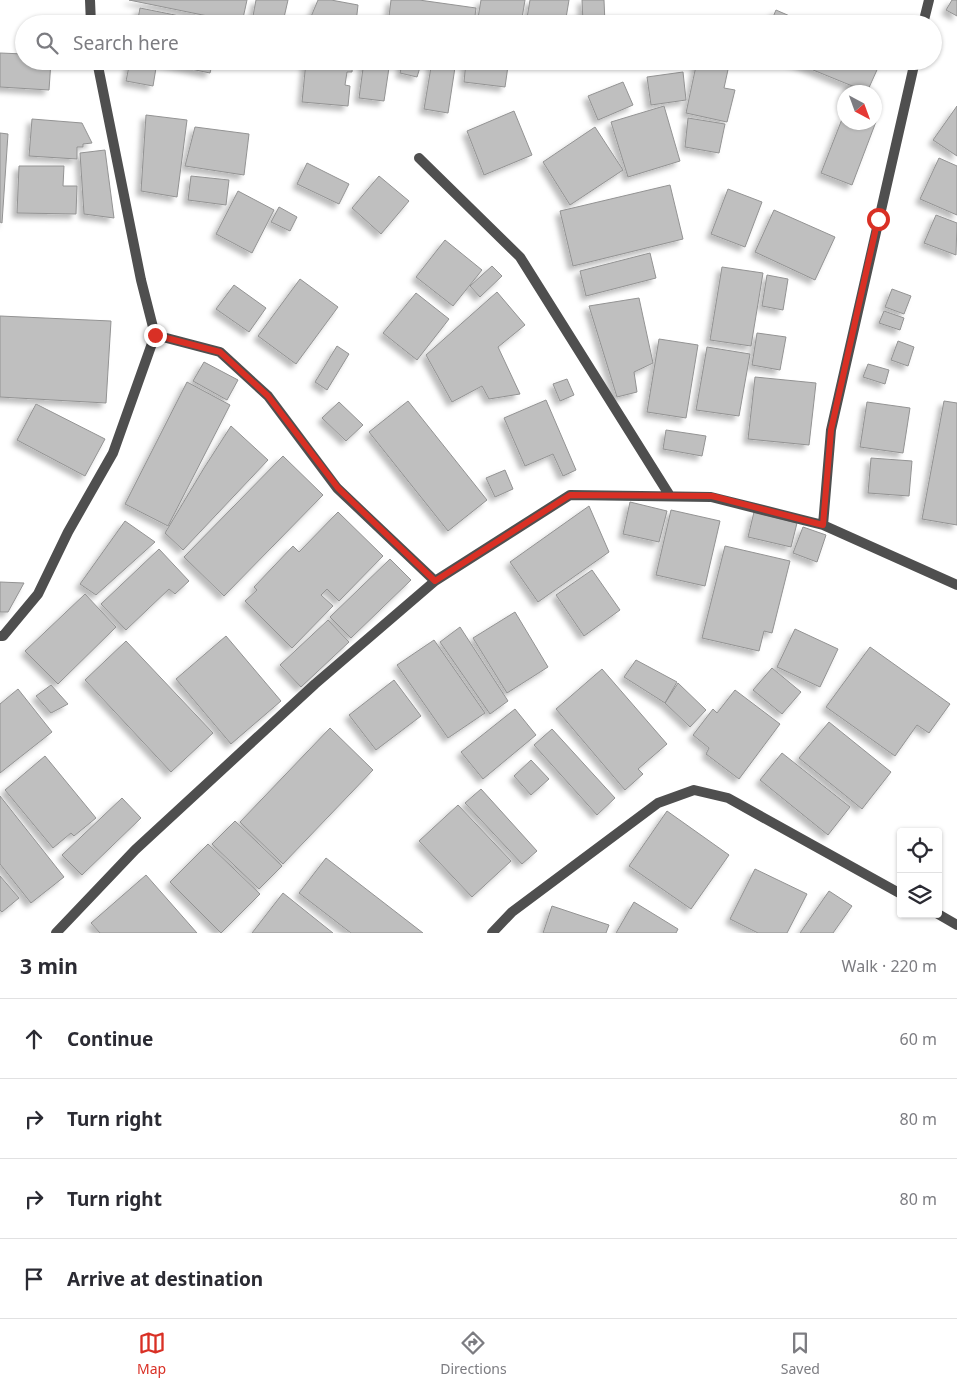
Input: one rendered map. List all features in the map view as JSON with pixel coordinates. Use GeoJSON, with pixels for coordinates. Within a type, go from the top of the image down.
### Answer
{"type":"FeatureCollection","features":[{"type":"Feature","properties":{"kind":"street"},"geometry":{"type":"LineString","coordinates":[[90,0],[91,15]]}},
{"type":"Feature","properties":{"kind":"street"},"geometry":{"type":"LineString","coordinates":[[925,15],[929,0]]}},
{"type":"Feature","properties":{"kind":"street"},"geometry":{"type":"LineString","coordinates":[[0,636],[3,636],[38,594],[68,532],[113,453],[155,335],[99,70]]}},
{"type":"Feature","properties":{"kind":"street"},"geometry":{"type":"LineString","coordinates":[[823,525],[831,430],[913,70]]}},
{"type":"Feature","properties":{"kind":"street"},"geometry":{"type":"LineString","coordinates":[[419,158],[520,257],[670,496]]}},
{"type":"Feature","properties":{"kind":"street"},"geometry":{"type":"LineString","coordinates":[[155,335],[220,352],[268,396],[338,488],[435,581]]}},
{"type":"Feature","properties":{"kind":"street"},"geometry":{"type":"LineString","coordinates":[[56,933],[135,850],[315,684],[435,581],[570,495],[712,496],[823,525],[957,585]]}},
{"type":"Feature","properties":{"kind":"street"},"geometry":{"type":"LineString","coordinates":[[492,933],[512,912],[658,803],[694,790],[728,798],[897,892]]}},
{"type":"Feature","properties":{"kind":"street"},"geometry":{"type":"LineString","coordinates":[[942,916],[957,925]]}},
{"type":"Feature","properties":{"kind":"building"},"geometry":{"type":"Polygon","coordinates":[[[129,0],[247,0],[244,15],[203,15],[129,0]]]}},
{"type":"Feature","properties":{"kind":"building"},"geometry":{"type":"Polygon","coordinates":[[[256,0],[288,0],[285,15],[253,15],[256,0]]]}},
{"type":"Feature","properties":{"kind":"building"},"geometry":{"type":"Polygon","coordinates":[[[318,0],[331,0],[358,5],[357,15],[312,15],[318,0]]]}},
{"type":"Feature","properties":{"kind":"building"},"geometry":{"type":"Polygon","coordinates":[[[391,0],[419,0],[476,8],[475,15],[389,15],[391,0]]]}},
{"type":"Feature","properties":{"kind":"building"},"geometry":{"type":"Polygon","coordinates":[[[481,0],[525,0],[522,15],[478,15],[481,0]]]}},
{"type":"Feature","properties":{"kind":"building"},"geometry":{"type":"Polygon","coordinates":[[[530,0],[569,0],[566,15],[528,15],[530,0]]]}},
{"type":"Feature","properties":{"kind":"building"},"geometry":{"type":"Polygon","coordinates":[[[582,0],[604,0],[605,15],[583,15],[582,0]]]}},
{"type":"Feature","properties":{"kind":"building"},"geometry":{"type":"Polygon","coordinates":[[[952,0],[957,0],[957,16],[946,10],[952,0]]]}},
{"type":"Feature","properties":{"kind":"building"},"geometry":{"type":"Polygon","coordinates":[[[140,8],[175,15],[139,15],[140,8]]]}},
{"type":"Feature","properties":{"kind":"building"},"geometry":{"type":"Polygon","coordinates":[[[776,10],[787,15],[774,15],[776,10]]]}},
{"type":"Feature","properties":{"kind":"building"},"geometry":{"type":"Polygon","coordinates":[[[0,53],[15,54],[15,70],[50,70],[49,90],[0,87],[0,53]]]}},
{"type":"Feature","properties":{"kind":"building"},"geometry":{"type":"Polygon","coordinates":[[[128,70],[156,70],[153,86],[126,81],[128,70]]]}},
{"type":"Feature","properties":{"kind":"building"},"geometry":{"type":"Polygon","coordinates":[[[196,70],[211,70],[210,73],[196,70]]]}},
{"type":"Feature","properties":{"kind":"building"},"geometry":{"type":"Polygon","coordinates":[[[305,70],[352,70],[352,72],[347,72],[345,85],[350,86],[348,106],[302,102],[305,70]]]}},
{"type":"Feature","properties":{"kind":"building"},"geometry":{"type":"Polygon","coordinates":[[[363,70],[389,70],[384,101],[359,98],[363,70]]]}},
{"type":"Feature","properties":{"kind":"building"},"geometry":{"type":"Polygon","coordinates":[[[401,70],[419,70],[417,77],[400,73],[401,70]]]}},
{"type":"Feature","properties":{"kind":"building"},"geometry":{"type":"Polygon","coordinates":[[[430,70],[455,70],[448,113],[424,109],[430,70]]]}},
{"type":"Feature","properties":{"kind":"building"},"geometry":{"type":"Polygon","coordinates":[[[465,70],[507,70],[505,87],[464,82],[465,70]]]}},
{"type":"Feature","properties":{"kind":"building"},"geometry":{"type":"Polygon","coordinates":[[[695,70],[728,70],[724,88],[735,90],[727,122],[686,113],[695,70]]]}},
{"type":"Feature","properties":{"kind":"building"},"geometry":{"type":"Polygon","coordinates":[[[813,70],[877,70],[870,85],[850,85],[813,70]]]}},
{"type":"Feature","properties":{"kind":"building"},"geometry":{"type":"Polygon","coordinates":[[[683,72],[686,100],[651,105],[647,77],[683,72]]]}},
{"type":"Feature","properties":{"kind":"building"},"geometry":{"type":"Polygon","coordinates":[[[623,82],[633,105],[598,120],[588,96],[623,82]]]}},
{"type":"Feature","properties":{"kind":"building"},"geometry":{"type":"Polygon","coordinates":[[[664,106],[680,161],[628,177],[611,122],[664,106]]]}},
{"type":"Feature","properties":{"kind":"building"},"geometry":{"type":"Polygon","coordinates":[[[957,106],[957,156],[933,140],[957,106]]]}},
{"type":"Feature","properties":{"kind":"building"},"geometry":{"type":"Polygon","coordinates":[[[514,111],[532,155],[484,175],[467,131],[514,111]]]}},
{"type":"Feature","properties":{"kind":"building"},"geometry":{"type":"Polygon","coordinates":[[[146,115],[187,120],[177,197],[141,191],[146,115]]]}},
{"type":"Feature","properties":{"kind":"building"},"geometry":{"type":"Polygon","coordinates":[[[688,118],[725,124],[719,153],[685,147],[688,118]]]}},
{"type":"Feature","properties":{"kind":"building"},"geometry":{"type":"Polygon","coordinates":[[[32,119],[82,123],[92,143],[83,144],[83,147],[77,147],[77,159],[29,156],[32,119]]]}},
{"type":"Feature","properties":{"kind":"building"},"geometry":{"type":"Polygon","coordinates":[[[195,127],[249,134],[244,175],[185,166],[195,127]]]}},
{"type":"Feature","properties":{"kind":"building"},"geometry":{"type":"Polygon","coordinates":[[[595,127],[623,170],[570,205],[543,162],[595,127]]]}},
{"type":"Feature","properties":{"kind":"building"},"geometry":{"type":"Polygon","coordinates":[[[838,130],[873,130],[852,185],[821,173],[838,130]]]}},
{"type":"Feature","properties":{"kind":"building"},"geometry":{"type":"Polygon","coordinates":[[[0,133],[8,134],[2,223],[0,222],[0,133]]]}},
{"type":"Feature","properties":{"kind":"building"},"geometry":{"type":"Polygon","coordinates":[[[105,150],[114,218],[84,214],[80,153],[105,150]]]}},
{"type":"Feature","properties":{"kind":"building"},"geometry":{"type":"Polygon","coordinates":[[[939,158],[957,166],[957,215],[920,199],[939,158]]]}},
{"type":"Feature","properties":{"kind":"building"},"geometry":{"type":"Polygon","coordinates":[[[307,163],[349,184],[339,204],[297,184],[307,163]]]}},
{"type":"Feature","properties":{"kind":"building"},"geometry":{"type":"Polygon","coordinates":[[[19,166],[64,166],[63,186],[77,186],[76,214],[17,213],[19,166]]]}},
{"type":"Feature","properties":{"kind":"building"},"geometry":{"type":"Polygon","coordinates":[[[191,176],[229,180],[226,205],[188,200],[191,176]]]}},
{"type":"Feature","properties":{"kind":"building"},"geometry":{"type":"Polygon","coordinates":[[[379,176],[409,201],[381,234],[352,208],[379,176]]]}},
{"type":"Feature","properties":{"kind":"building"},"geometry":{"type":"Polygon","coordinates":[[[670,185],[683,239],[573,266],[560,211],[670,185]]]}},
{"type":"Feature","properties":{"kind":"building"},"geometry":{"type":"Polygon","coordinates":[[[728,189],[762,202],[745,247],[711,234],[728,189]]]}},
{"type":"Feature","properties":{"kind":"building"},"geometry":{"type":"Polygon","coordinates":[[[238,191],[274,210],[252,253],[216,234],[238,191]]]}},
{"type":"Feature","properties":{"kind":"building"},"geometry":{"type":"Polygon","coordinates":[[[279,207],[297,217],[290,231],[271,222],[279,207]]]}},
{"type":"Feature","properties":{"kind":"building"},"geometry":{"type":"Polygon","coordinates":[[[774,210],[835,237],[815,280],[755,252],[774,210]]]}},
{"type":"Feature","properties":{"kind":"building"},"geometry":{"type":"Polygon","coordinates":[[[936,215],[957,223],[956,255],[924,243],[936,215]]]}},
{"type":"Feature","properties":{"kind":"building"},"geometry":{"type":"Polygon","coordinates":[[[445,240],[482,270],[453,306],[416,277],[445,240]]]}},
{"type":"Feature","properties":{"kind":"building"},"geometry":{"type":"Polygon","coordinates":[[[650,253],[656,278],[586,296],[580,271],[650,253]]]}},
{"type":"Feature","properties":{"kind":"building"},"geometry":{"type":"Polygon","coordinates":[[[492,266],[502,276],[480,297],[470,286],[492,266]]]}},
{"type":"Feature","properties":{"kind":"building"},"geometry":{"type":"Polygon","coordinates":[[[722,267],[763,273],[751,346],[710,340],[722,267]]]}},
{"type":"Feature","properties":{"kind":"building"},"geometry":{"type":"Polygon","coordinates":[[[767,275],[788,279],[783,310],[762,306],[767,275]]]}},
{"type":"Feature","properties":{"kind":"building"},"geometry":{"type":"Polygon","coordinates":[[[300,279],[338,307],[296,364],[258,336],[300,279]]]}},
{"type":"Feature","properties":{"kind":"building"},"geometry":{"type":"Polygon","coordinates":[[[234,285],[266,308],[249,332],[216,309],[234,285]]]}},
{"type":"Feature","properties":{"kind":"building"},"geometry":{"type":"Polygon","coordinates":[[[892,289],[911,296],[904,314],[885,307],[892,289]]]}},
{"type":"Feature","properties":{"kind":"building"},"geometry":{"type":"Polygon","coordinates":[[[497,292],[525,325],[498,347],[520,394],[489,399],[482,386],[452,402],[426,355],[497,292]]]}},
{"type":"Feature","properties":{"kind":"building"},"geometry":{"type":"Polygon","coordinates":[[[416,293],[449,319],[417,360],[383,333],[416,293]]]}},
{"type":"Feature","properties":{"kind":"building"},"geometry":{"type":"Polygon","coordinates":[[[639,298],[653,363],[634,372],[637,392],[617,397],[589,306],[639,298]]]}},
{"type":"Feature","properties":{"kind":"building"},"geometry":{"type":"Polygon","coordinates":[[[884,311],[904,318],[900,330],[879,323],[884,311]]]}},
{"type":"Feature","properties":{"kind":"building"},"geometry":{"type":"Polygon","coordinates":[[[0,316],[111,321],[106,403],[0,397],[0,316]]]}},
{"type":"Feature","properties":{"kind":"building"},"geometry":{"type":"Polygon","coordinates":[[[757,333],[786,337],[780,370],[752,365],[757,333]]]}},
{"type":"Feature","properties":{"kind":"building"},"geometry":{"type":"Polygon","coordinates":[[[659,339],[698,345],[686,418],[647,412],[659,339]]]}},
{"type":"Feature","properties":{"kind":"building"},"geometry":{"type":"Polygon","coordinates":[[[898,341],[914,347],[908,366],[891,360],[898,341]]]}},
{"type":"Feature","properties":{"kind":"building"},"geometry":{"type":"Polygon","coordinates":[[[337,346],[349,354],[327,390],[315,382],[337,346]]]}},
{"type":"Feature","properties":{"kind":"building"},"geometry":{"type":"Polygon","coordinates":[[[707,347],[750,354],[739,416],[696,410],[707,347]]]}},
{"type":"Feature","properties":{"kind":"building"},"geometry":{"type":"Polygon","coordinates":[[[204,362],[238,380],[227,400],[193,381],[204,362]]]}},
{"type":"Feature","properties":{"kind":"building"},"geometry":{"type":"Polygon","coordinates":[[[868,364],[889,370],[885,384],[863,377],[868,364]]]}},
{"type":"Feature","properties":{"kind":"building"},"geometry":{"type":"Polygon","coordinates":[[[755,377],[816,383],[809,445],[748,439],[755,377]]]}},
{"type":"Feature","properties":{"kind":"building"},"geometry":{"type":"Polygon","coordinates":[[[567,379],[574,395],[560,401],[553,384],[567,379]]]}},
{"type":"Feature","properties":{"kind":"building"},"geometry":{"type":"Polygon","coordinates":[[[187,382],[230,405],[168,526],[125,504],[187,382]]]}},
{"type":"Feature","properties":{"kind":"building"},"geometry":{"type":"Polygon","coordinates":[[[546,400],[576,470],[563,476],[553,454],[525,466],[504,418],[546,400]]]}},
{"type":"Feature","properties":{"kind":"building"},"geometry":{"type":"Polygon","coordinates":[[[408,401],[487,500],[448,531],[369,432],[408,401]]]}},
{"type":"Feature","properties":{"kind":"building"},"geometry":{"type":"Polygon","coordinates":[[[944,401],[957,403],[957,525],[922,519],[944,401]]]}},
{"type":"Feature","properties":{"kind":"building"},"geometry":{"type":"Polygon","coordinates":[[[339,402],[363,425],[346,441],[322,418],[339,402]]]}},
{"type":"Feature","properties":{"kind":"building"},"geometry":{"type":"Polygon","coordinates":[[[867,402],[910,408],[903,453],[860,447],[867,402]]]}},
{"type":"Feature","properties":{"kind":"building"},"geometry":{"type":"Polygon","coordinates":[[[36,404],[105,439],[85,476],[17,440],[36,404]]]}},
{"type":"Feature","properties":{"kind":"building"},"geometry":{"type":"Polygon","coordinates":[[[231,426],[268,460],[183,550],[165,533],[231,426]]]}},
{"type":"Feature","properties":{"kind":"building"},"geometry":{"type":"Polygon","coordinates":[[[666,430],[706,436],[702,456],[663,449],[666,430]]]}},
{"type":"Feature","properties":{"kind":"building"},"geometry":{"type":"Polygon","coordinates":[[[283,456],[323,495],[224,596],[184,557],[283,456]]]}},
{"type":"Feature","properties":{"kind":"building"},"geometry":{"type":"Polygon","coordinates":[[[871,458],[912,461],[909,496],[868,493],[871,458]]]}},
{"type":"Feature","properties":{"kind":"building"},"geometry":{"type":"Polygon","coordinates":[[[505,470],[513,489],[495,497],[486,478],[505,470]]]}},
{"type":"Feature","properties":{"kind":"building"},"geometry":{"type":"Polygon","coordinates":[[[630,502],[667,511],[659,542],[623,534],[630,502]]]}},
{"type":"Feature","properties":{"kind":"building"},"geometry":{"type":"Polygon","coordinates":[[[589,506],[609,552],[538,602],[510,562],[589,506]]]}},
{"type":"Feature","properties":{"kind":"building"},"geometry":{"type":"Polygon","coordinates":[[[671,510],[720,521],[705,586],[656,575],[671,510]]]}},
{"type":"Feature","properties":{"kind":"building"},"geometry":{"type":"Polygon","coordinates":[[[338,512],[383,556],[339,601],[327,589],[321,595],[333,606],[292,648],[245,601],[257,590],[254,587],[293,546],[299,552],[338,512]]]}},
{"type":"Feature","properties":{"kind":"building"},"geometry":{"type":"Polygon","coordinates":[[[754,512],[797,523],[791,547],[748,537],[754,512]]]}},
{"type":"Feature","properties":{"kind":"building"},"geometry":{"type":"Polygon","coordinates":[[[125,521],[155,542],[96,595],[80,584],[125,521]]]}},
{"type":"Feature","properties":{"kind":"building"},"geometry":{"type":"Polygon","coordinates":[[[803,527],[826,535],[817,562],[793,553],[803,527]]]}},
{"type":"Feature","properties":{"kind":"building"},"geometry":{"type":"Polygon","coordinates":[[[725,546],[790,561],[772,633],[764,631],[759,651],[702,638],[725,546]]]}},
{"type":"Feature","properties":{"kind":"building"},"geometry":{"type":"Polygon","coordinates":[[[159,549],[189,581],[175,594],[169,589],[126,630],[101,604],[159,549]]]}},
{"type":"Feature","properties":{"kind":"building"},"geometry":{"type":"Polygon","coordinates":[[[390,559],[411,580],[351,638],[330,617],[390,559]]]}},
{"type":"Feature","properties":{"kind":"building"},"geometry":{"type":"Polygon","coordinates":[[[592,570],[620,610],[584,636],[556,595],[592,570]]]}},
{"type":"Feature","properties":{"kind":"building"},"geometry":{"type":"Polygon","coordinates":[[[0,582],[24,583],[8,612],[0,612],[0,582]]]}},
{"type":"Feature","properties":{"kind":"building"},"geometry":{"type":"Polygon","coordinates":[[[85,594],[116,627],[58,684],[25,651],[85,594]]]}},
{"type":"Feature","properties":{"kind":"building"},"geometry":{"type":"Polygon","coordinates":[[[515,612],[548,667],[507,693],[473,638],[515,612]]]}},
{"type":"Feature","properties":{"kind":"building"},"geometry":{"type":"Polygon","coordinates":[[[328,620],[349,642],[301,687],[280,665],[328,620]]]}},
{"type":"Feature","properties":{"kind":"building"},"geometry":{"type":"Polygon","coordinates":[[[460,627],[508,701],[490,714],[440,642],[460,627]]]}},
{"type":"Feature","properties":{"kind":"building"},"geometry":{"type":"Polygon","coordinates":[[[795,629],[838,649],[820,687],[777,667],[795,629]]]}},
{"type":"Feature","properties":{"kind":"building"},"geometry":{"type":"Polygon","coordinates":[[[226,636],[281,701],[231,744],[176,679],[226,636]]]}},
{"type":"Feature","properties":{"kind":"building"},"geometry":{"type":"Polygon","coordinates":[[[434,640],[485,713],[448,738],[397,665],[434,640]]]}},
{"type":"Feature","properties":{"kind":"building"},"geometry":{"type":"Polygon","coordinates":[[[126,641],[213,733],[171,772],[85,680],[126,641]]]}},
{"type":"Feature","properties":{"kind":"building"},"geometry":{"type":"Polygon","coordinates":[[[870,647],[950,704],[929,733],[917,725],[895,756],[826,707],[870,647]]]}},
{"type":"Feature","properties":{"kind":"building"},"geometry":{"type":"Polygon","coordinates":[[[636,660],[677,682],[665,703],[624,677],[636,660]]]}},
{"type":"Feature","properties":{"kind":"building"},"geometry":{"type":"Polygon","coordinates":[[[772,668],[801,692],[782,714],[753,690],[772,668]]]}},
{"type":"Feature","properties":{"kind":"building"},"geometry":{"type":"Polygon","coordinates":[[[602,669],[667,744],[638,769],[643,774],[625,790],[556,709],[602,669]]]}},
{"type":"Feature","properties":{"kind":"building"},"geometry":{"type":"Polygon","coordinates":[[[394,680],[421,716],[376,750],[349,715],[394,680]]]}},
{"type":"Feature","properties":{"kind":"building"},"geometry":{"type":"Polygon","coordinates":[[[678,683],[706,710],[690,727],[665,703],[678,683]]]}},
{"type":"Feature","properties":{"kind":"building"},"geometry":{"type":"Polygon","coordinates":[[[51,685],[68,704],[51,713],[36,696],[51,685]]]}},
{"type":"Feature","properties":{"kind":"building"},"geometry":{"type":"Polygon","coordinates":[[[18,689],[52,732],[0,773],[0,704],[18,689]]]}},
{"type":"Feature","properties":{"kind":"building"},"geometry":{"type":"Polygon","coordinates":[[[735,690],[780,724],[739,779],[706,754],[709,748],[693,735],[713,709],[717,713],[735,690]]]}},
{"type":"Feature","properties":{"kind":"building"},"geometry":{"type":"Polygon","coordinates":[[[515,709],[536,735],[483,779],[461,752],[515,709]]]}},
{"type":"Feature","properties":{"kind":"building"},"geometry":{"type":"Polygon","coordinates":[[[829,722],[891,772],[862,809],[799,758],[829,722]]]}},
{"type":"Feature","properties":{"kind":"building"},"geometry":{"type":"Polygon","coordinates":[[[330,728],[373,770],[283,864],[240,822],[330,728]]]}},
{"type":"Feature","properties":{"kind":"building"},"geometry":{"type":"Polygon","coordinates":[[[552,729],[615,798],[597,815],[534,745],[552,729]]]}},
{"type":"Feature","properties":{"kind":"building"},"geometry":{"type":"Polygon","coordinates":[[[782,753],[850,807],[828,835],[760,780],[782,753]]]}},
{"type":"Feature","properties":{"kind":"building"},"geometry":{"type":"Polygon","coordinates":[[[45,756],[96,818],[74,836],[71,833],[53,848],[5,790],[45,756]]]}},
{"type":"Feature","properties":{"kind":"building"},"geometry":{"type":"Polygon","coordinates":[[[531,760],[549,779],[531,795],[514,776],[531,760]]]}},
{"type":"Feature","properties":{"kind":"building"},"geometry":{"type":"Polygon","coordinates":[[[481,789],[537,851],[522,864],[465,803],[481,789]]]}},
{"type":"Feature","properties":{"kind":"building"},"geometry":{"type":"Polygon","coordinates":[[[0,796],[64,877],[31,903],[0,864],[0,796]]]}},
{"type":"Feature","properties":{"kind":"building"},"geometry":{"type":"Polygon","coordinates":[[[122,798],[141,818],[82,875],[62,855],[122,798]]]}},
{"type":"Feature","properties":{"kind":"building"},"geometry":{"type":"Polygon","coordinates":[[[458,805],[511,861],[472,897],[419,841],[458,805]]]}},
{"type":"Feature","properties":{"kind":"building"},"geometry":{"type":"Polygon","coordinates":[[[667,811],[729,855],[691,909],[629,866],[667,811]]]}},
{"type":"Feature","properties":{"kind":"building"},"geometry":{"type":"Polygon","coordinates":[[[235,821],[282,866],[259,889],[212,844],[235,821]]]}},
{"type":"Feature","properties":{"kind":"building"},"geometry":{"type":"Polygon","coordinates":[[[208,844],[260,894],[221,933],[170,882],[208,844]]]}},
{"type":"Feature","properties":{"kind":"building"},"geometry":{"type":"Polygon","coordinates":[[[326,858],[423,933],[351,933],[299,893],[326,858]]]}},
{"type":"Feature","properties":{"kind":"building"},"geometry":{"type":"Polygon","coordinates":[[[755,869],[807,894],[787,933],[758,933],[730,919],[755,869]]]}},
{"type":"Feature","properties":{"kind":"building"},"geometry":{"type":"Polygon","coordinates":[[[146,875],[197,933],[100,933],[91,923],[146,875]]]}},
{"type":"Feature","properties":{"kind":"building"},"geometry":{"type":"Polygon","coordinates":[[[0,876],[19,898],[2,912],[0,910],[0,876]]]}},
{"type":"Feature","properties":{"kind":"building"},"geometry":{"type":"Polygon","coordinates":[[[829,891],[852,906],[833,933],[800,933],[829,891]]]}},
{"type":"Feature","properties":{"kind":"building"},"geometry":{"type":"Polygon","coordinates":[[[283,893],[333,933],[252,933],[283,893]]]}},
{"type":"Feature","properties":{"kind":"building"},"geometry":{"type":"Polygon","coordinates":[[[634,902],[678,929],[676,933],[616,933],[634,902]]]}},
{"type":"Feature","properties":{"kind":"building"},"geometry":{"type":"Polygon","coordinates":[[[552,906],[609,925],[606,933],[543,933],[552,906]]]}},
{"type":"Feature","properties":{"kind":"route"},"geometry":{"type":"LineString","coordinates":[[155,335],[220,352],[268,396],[338,488],[435,581],[570,495],[712,496],[823,525],[831,430],[878,219]]}}]}
